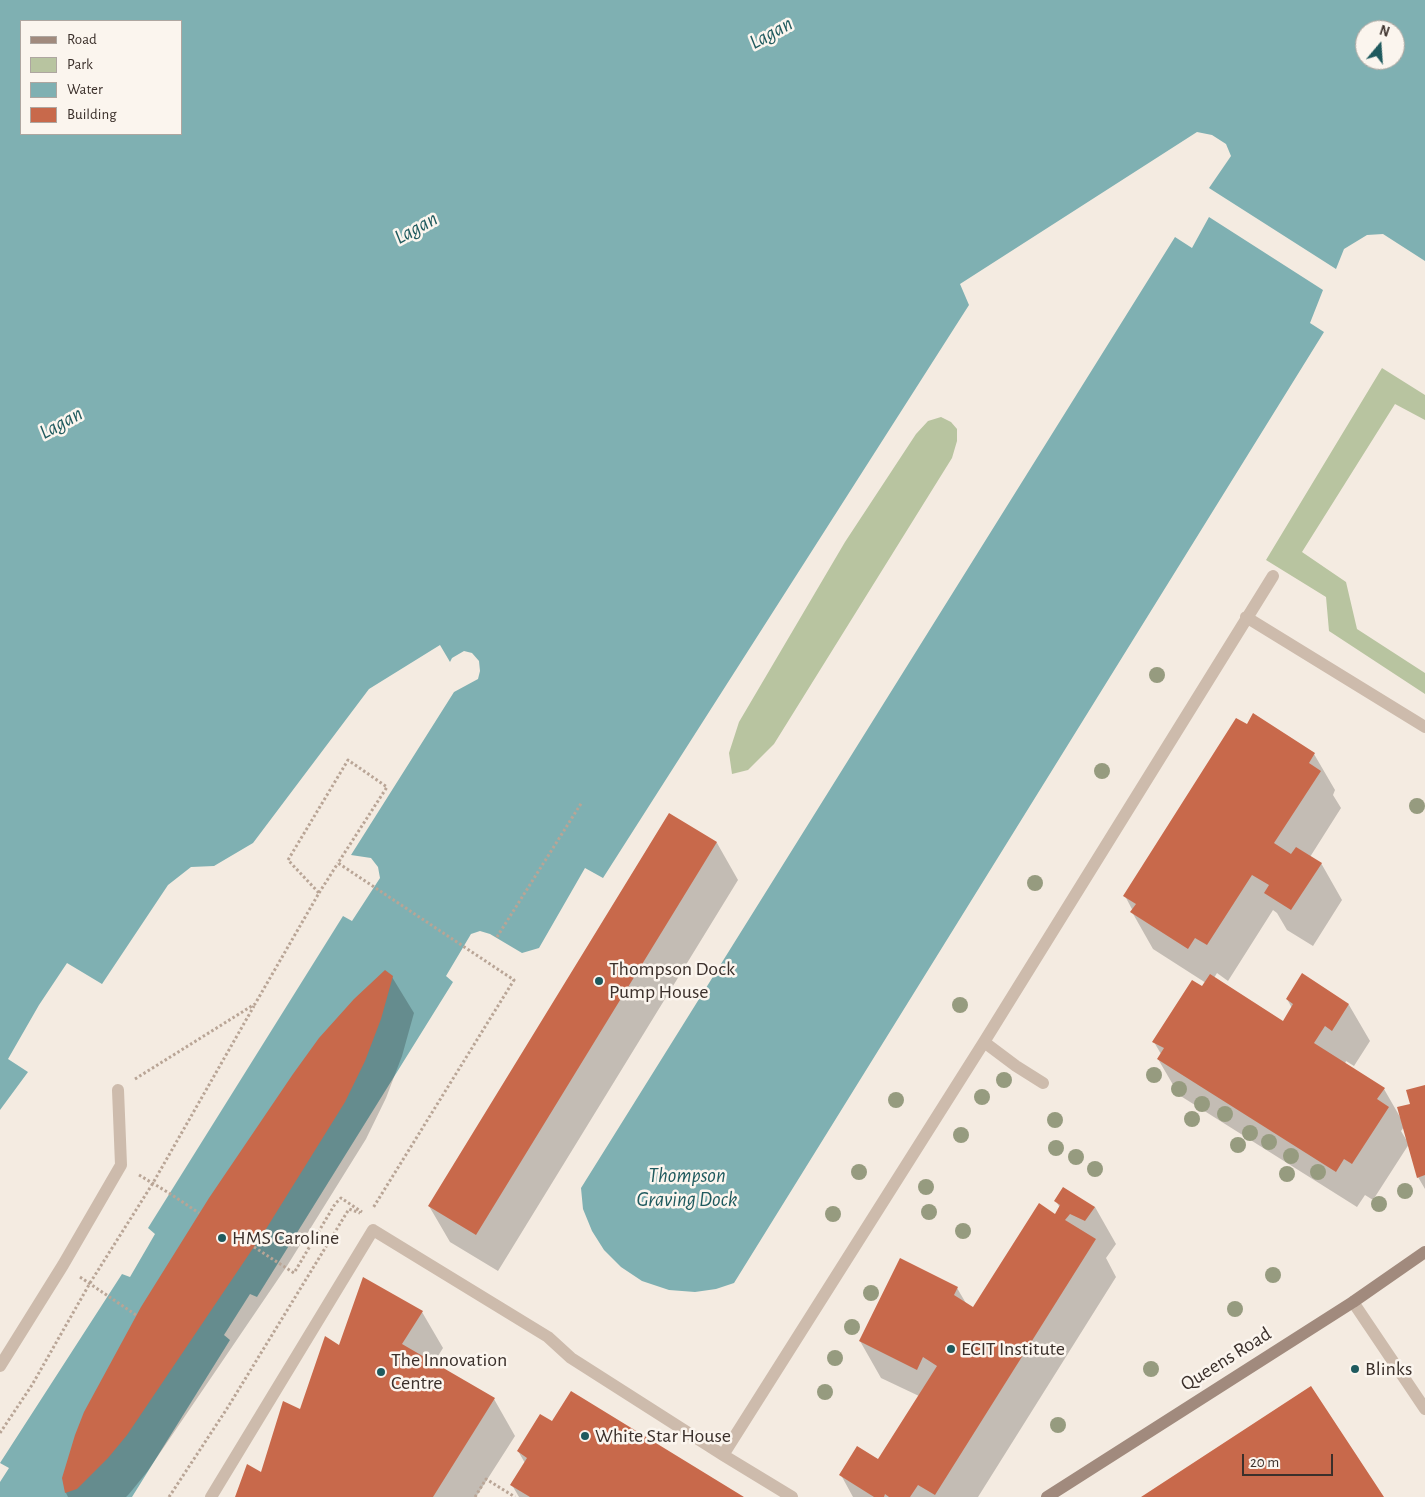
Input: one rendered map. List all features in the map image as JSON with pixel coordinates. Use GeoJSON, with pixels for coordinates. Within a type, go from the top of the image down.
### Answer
{"type":"FeatureCollection","features":[{"type":"Feature","properties":{"kind":"street","name":"Queens Road"},"geometry":{"type":"LineString","coordinates":[[1047,1497],[1353,1302],[1425,1252]]}},
{"type":"Feature","properties":{"kind":"lane"},"geometry":{"type":"LineString","coordinates":[[723,1455],[984,1042],[1273,576]]}},
{"type":"Feature","properties":{"kind":"lane"},"geometry":{"type":"LineString","coordinates":[[1246,617],[1425,728]]}},
{"type":"Feature","properties":{"kind":"lane"},"geometry":{"type":"LineString","coordinates":[[984,1042],[1043,1083]]}},
{"type":"Feature","properties":{"kind":"lane"},"geometry":{"type":"LineString","coordinates":[[0,1366],[63,1265],[121,1165],[118,1090]]}},
{"type":"Feature","properties":{"kind":"lane"},"geometry":{"type":"LineString","coordinates":[[210,1497],[373,1230],[548,1337],[571,1358],[792,1497]]}},
{"type":"Feature","properties":{"kind":"lane"},"geometry":{"type":"LineString","coordinates":[[1353,1302],[1425,1409]]}},
{"type":"Feature","properties":{"kind":"path"},"geometry":{"type":"LineString","coordinates":[[0,1433],[32,1385],[90,1283],[153,1183],[319,893],[387,786],[348,760],[288,860],[319,893]]}},
{"type":"Feature","properties":{"kind":"path"},"geometry":{"type":"LineString","coordinates":[[497,938],[582,802]]}},
{"type":"Feature","properties":{"kind":"path"},"geometry":{"type":"LineString","coordinates":[[338,863],[514,980],[368,1216]]}},
{"type":"Feature","properties":{"kind":"path"},"geometry":{"type":"LineString","coordinates":[[118,1090],[255,1004]]}},
{"type":"Feature","properties":{"kind":"path"},"geometry":{"type":"LineString","coordinates":[[121,1165],[170,1192],[199,1213]]}},
{"type":"Feature","properties":{"kind":"path"},"geometry":{"type":"LineString","coordinates":[[254,1247],[294,1273],[335,1204],[341,1198],[368,1216],[373,1230]]}},
{"type":"Feature","properties":{"kind":"path"},"geometry":{"type":"LineString","coordinates":[[169,1497],[228,1407],[349,1209],[368,1216]]}},
{"type":"Feature","properties":{"kind":"path"},"geometry":{"type":"LineString","coordinates":[[63,1265],[136,1316]]}},
{"type":"Feature","properties":{"kind":"path"},"geometry":{"type":"LineString","coordinates":[[475,1497],[486,1479],[515,1497]]}},
{"type":"Feature","properties":{"kind":"green space"},"geometry":{"type":"Polygon","coordinates":[[[1382,368],[1425,395],[1425,420],[1395,404],[1302,552],[1346,582],[1357,629],[1425,673],[1425,694],[1329,631],[1326,597],[1266,560],[1382,368]]]}},
{"type":"Feature","properties":{"kind":"green space"},"geometry":{"type":"Polygon","coordinates":[[[941,417],[951,422],[957,429],[957,441],[952,458],[774,744],[748,770],[732,774],[729,753],[739,722],[845,542],[916,434],[928,421],[941,417]]]}},
{"type":"Feature","properties":{"kind":"water","name":"Lagan"},"geometry":{"type":"Polygon","coordinates":[[[0,0],[1425,0],[1425,261],[1383,234],[1367,235],[1344,249],[1336,269],[1209,188],[1231,156],[1226,144],[1212,135],[1197,132],[960,284],[969,305],[603,878],[585,868],[539,948],[522,953],[490,934],[480,931],[471,934],[446,976],[453,982],[257,1297],[250,1294],[224,1335],[230,1340],[132,1497],[0,1497],[0,1482],[9,1468],[0,1463],[122,1274],[130,1277],[155,1234],[148,1228],[343,916],[352,921],[380,878],[378,867],[371,858],[351,855],[454,692],[478,679],[480,671],[479,661],[472,653],[464,651],[452,658],[450,662],[440,645],[369,689],[253,843],[214,866],[191,867],[168,885],[102,984],[67,963],[39,1005],[8,1059],[28,1072],[0,1110],[0,0]]]}},
{"type":"Feature","properties":{"kind":"water","name":"Thompson Graving Dock"},"geometry":{"type":"Polygon","coordinates":[[[1209,217],[1323,290],[1310,323],[1324,332],[734,1283],[716,1289],[695,1292],[669,1290],[642,1281],[621,1267],[604,1250],[592,1231],[583,1209],[581,1188],[1175,237],[1192,248],[1209,217]]]}},
{"type":"Feature","properties":{"kind":"building"},"geometry":{"type":"Polygon","coordinates":[[[1253,713],[1315,753],[1309,763],[1321,771],[1274,843],[1291,854],[1296,847],[1322,863],[1291,910],[1264,893],[1269,885],[1252,875],[1207,945],[1195,938],[1188,949],[1130,912],[1136,904],[1123,896],[1236,718],[1247,724],[1253,713]]]}},
{"type":"Feature","properties":{"kind":"building","name":"Thompson Dock Pump House"},"geometry":{"type":"Polygon","coordinates":[[[669,813],[717,842],[476,1235],[428,1206],[669,813]]]}},
{"type":"Feature","properties":{"kind":"building","name":"HMS Caroline"},"geometry":{"type":"Polygon","coordinates":[[[385,970],[393,976],[381,1019],[365,1061],[345,1102],[266,1229],[127,1435],[108,1458],[77,1489],[65,1493],[62,1478],[84,1412],[141,1307],[209,1198],[319,1038],[354,999],[385,970]]]}},
{"type":"Feature","properties":{"kind":"building"},"geometry":{"type":"Polygon","coordinates":[[[1302,973],[1349,1004],[1332,1031],[1325,1026],[1314,1043],[1385,1088],[1377,1099],[1389,1107],[1352,1164],[1344,1159],[1336,1172],[1157,1059],[1164,1048],[1152,1042],[1192,980],[1202,986],[1210,974],[1283,1021],[1293,1004],[1286,999],[1302,973]]]}},
{"type":"Feature","properties":{"kind":"building"},"geometry":{"type":"Polygon","coordinates":[[[1425,1085],[1425,1175],[1417,1178],[1397,1107],[1410,1104],[1406,1090],[1425,1085]]]}},
{"type":"Feature","properties":{"kind":"building","name":"ECIT Institute"},"geometry":{"type":"Polygon","coordinates":[[[1063,1187],[1095,1207],[1085,1221],[1070,1214],[1065,1220],[1096,1239],[935,1495],[918,1485],[910,1497],[889,1497],[885,1494],[884,1497],[874,1497],[839,1475],[857,1446],[878,1459],[937,1366],[923,1357],[917,1370],[859,1341],[900,1258],[958,1287],[954,1295],[973,1307],[1039,1203],[1055,1214],[1060,1205],[1054,1201],[1063,1187]]]}},
{"type":"Feature","properties":{"kind":"building","name":"The Innovation Centre"},"geometry":{"type":"Polygon","coordinates":[[[363,1277],[423,1311],[402,1344],[495,1398],[433,1497],[235,1497],[247,1464],[261,1472],[283,1401],[300,1409],[325,1336],[339,1345],[363,1277]]]}},
{"type":"Feature","properties":{"kind":"building"},"geometry":{"type":"Polygon","coordinates":[[[1311,1386],[1384,1497],[1141,1497],[1311,1386]]]}},
{"type":"Feature","properties":{"kind":"building","name":"White Star House"},"geometry":{"type":"Polygon","coordinates":[[[571,1391],[744,1497],[530,1497],[510,1485],[527,1458],[517,1451],[540,1414],[552,1421],[571,1391]]]}},
{"type":"Feature","properties":{"kind":"place","name":"Thompson Dock Pump House"},"geometry":{"type":"Point","coordinates":[599,981]}},
{"type":"Feature","properties":{"kind":"place","name":"HMS Caroline"},"geometry":{"type":"Point","coordinates":[222,1238]}},
{"type":"Feature","properties":{"kind":"place","name":"ECIT Institute"},"geometry":{"type":"Point","coordinates":[951,1349]}},
{"type":"Feature","properties":{"kind":"place","name":"Blinks"},"geometry":{"type":"Point","coordinates":[1355,1369]}},
{"type":"Feature","properties":{"kind":"place","name":"The Innovation Centre"},"geometry":{"type":"Point","coordinates":[381,1372]}},
{"type":"Feature","properties":{"kind":"place","name":"White Star House"},"geometry":{"type":"Point","coordinates":[585,1436]}}]}
